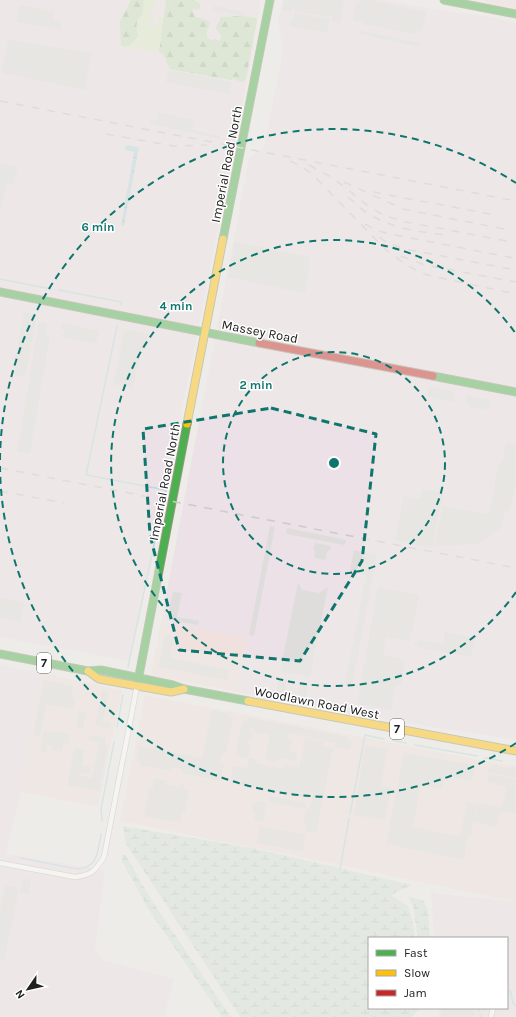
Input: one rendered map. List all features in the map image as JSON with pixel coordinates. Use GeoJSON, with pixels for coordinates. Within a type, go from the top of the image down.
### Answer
{"type":"FeatureCollection","features":[{"type":"Feature","properties":{"kind":"street","name":"Imperial Road North"},"geometry":{"type":"LineString","coordinates":[[0,863],[75,877],[87,876],[97,868],[104,857],[173,504],[204,333],[270,0]]}},
{"type":"Feature","properties":{"kind":"street"},"geometry":{"type":"LineString","coordinates":[[444,0],[516,14]]}},
{"type":"Feature","properties":{"kind":"street","name":"Massey Road"},"geometry":{"type":"LineString","coordinates":[[0,292],[204,333],[516,392]]}},
{"type":"Feature","properties":{"kind":"street","name":"Woodlawn Road West"},"geometry":{"type":"LineString","coordinates":[[0,654],[88,671],[101,670],[173,685],[184,689],[516,751]]}},
{"type":"Feature","properties":{"kind":"street","name":"Woodlawn Road West"},"geometry":{"type":"LineString","coordinates":[[88,671],[99,679],[171,692],[184,689]]}},
{"type":"Feature","properties":{"kind":"highlighted area"},"geometry":{"type":"Polygon","coordinates":[[[271,408],[376,434],[362,561],[300,661],[179,650],[150,535],[143,429],[271,408]]]}},
{"type":"Feature","properties":{"kind":"shaded area"},"geometry":{"type":"Polygon","coordinates":[[[0,0],[261,0],[249,70],[197,336],[129,661],[0,637],[0,0]]]}},
{"type":"Feature","properties":{"kind":"shaded area"},"geometry":{"type":"Polygon","coordinates":[[[283,0],[385,0],[516,22],[516,740],[350,714],[237,692],[247,638],[161,622],[249,158],[264,147],[283,51],[278,22],[283,0]]]}},
{"type":"Feature","properties":{"kind":"shaded area"},"geometry":{"type":"Polygon","coordinates":[[[284,0],[344,0],[340,24],[331,21],[331,15],[330,17],[294,11],[294,7],[291,12],[282,10],[284,0]]]}},
{"type":"Feature","properties":{"kind":"shaded area"},"geometry":{"type":"Polygon","coordinates":[[[361,0],[370,0],[427,12],[422,32],[416,31],[416,34],[363,24],[363,21],[353,20],[356,2],[361,3],[361,0]]]}},
{"type":"Feature","properties":{"kind":"shaded area"},"geometry":{"type":"Polygon","coordinates":[[[485,0],[516,0],[516,9],[485,3],[485,0]]]}},
{"type":"Feature","properties":{"kind":"shaded area"},"geometry":{"type":"Polygon","coordinates":[[[20,5],[54,12],[53,19],[62,21],[60,30],[17,22],[20,5]]]}},
{"type":"Feature","properties":{"kind":"shaded area"},"geometry":{"type":"Polygon","coordinates":[[[214,6],[244,12],[243,16],[213,10],[214,6]]]}},
{"type":"Feature","properties":{"kind":"shaded area"},"geometry":{"type":"Polygon","coordinates":[[[294,13],[330,19],[327,33],[289,26],[294,13]]]}},
{"type":"Feature","properties":{"kind":"shaded area"},"geometry":{"type":"Polygon","coordinates":[[[360,31],[420,43],[420,47],[359,34],[360,31]]]}},
{"type":"Feature","properties":{"kind":"shaded area"},"geometry":{"type":"Polygon","coordinates":[[[8,40],[91,53],[85,90],[4,73],[2,69],[8,40]]]}},
{"type":"Feature","properties":{"kind":"shaded area"},"geometry":{"type":"Polygon","coordinates":[[[168,70],[231,82],[229,94],[166,82],[168,70]]]}},
{"type":"Feature","properties":{"kind":"shaded area"},"geometry":{"type":"Polygon","coordinates":[[[158,112],[194,120],[192,130],[220,136],[220,139],[150,124],[151,120],[156,121],[158,112]]]}},
{"type":"Feature","properties":{"kind":"shaded area"},"geometry":{"type":"Polygon","coordinates":[[[0,163],[18,167],[14,185],[6,184],[0,213],[0,163]]]}},
{"type":"Feature","properties":{"kind":"shaded area"},"geometry":{"type":"Polygon","coordinates":[[[235,242],[310,257],[308,267],[310,268],[305,293],[228,277],[235,242]]]}},
{"type":"Feature","properties":{"kind":"shaded area"},"geometry":{"type":"Polygon","coordinates":[[[24,312],[37,315],[25,377],[12,374],[24,312]]]}},
{"type":"Feature","properties":{"kind":"shaded area"},"geometry":{"type":"Polygon","coordinates":[[[39,322],[47,324],[45,334],[50,335],[30,454],[17,452],[39,322]]]}},
{"type":"Feature","properties":{"kind":"shaded area"},"geometry":{"type":"Polygon","coordinates":[[[62,323],[99,331],[96,344],[63,337],[65,330],[61,329],[62,323]]]}},
{"type":"Feature","properties":{"kind":"shaded area"},"geometry":{"type":"Polygon","coordinates":[[[125,329],[149,334],[145,350],[141,350],[133,388],[113,384],[125,329]]]}},
{"type":"Feature","properties":{"kind":"shaded area"},"geometry":{"type":"Polygon","coordinates":[[[429,387],[455,392],[453,402],[427,396],[429,387]]]}},
{"type":"Feature","properties":{"kind":"shaded area"},"geometry":{"type":"Polygon","coordinates":[[[467,395],[492,401],[490,409],[485,407],[484,410],[469,406],[469,404],[465,403],[467,395]]]}},
{"type":"Feature","properties":{"kind":"shaded area"},"geometry":{"type":"Polygon","coordinates":[[[508,443],[516,445],[516,484],[509,511],[504,514],[502,527],[477,544],[434,546],[443,506],[489,514],[498,466],[503,461],[505,445],[508,443]]]}},
{"type":"Feature","properties":{"kind":"shaded area"},"geometry":{"type":"Polygon","coordinates":[[[422,489],[443,493],[432,548],[395,540],[404,495],[420,499],[422,489]]]}},
{"type":"Feature","properties":{"kind":"shaded area"},"geometry":{"type":"Polygon","coordinates":[[[270,526],[275,527],[254,636],[249,635],[270,526]]]}},
{"type":"Feature","properties":{"kind":"shaded area"},"geometry":{"type":"Polygon","coordinates":[[[287,528],[346,540],[345,545],[286,534],[287,528]]]}},
{"type":"Feature","properties":{"kind":"shaded area"},"geometry":{"type":"Polygon","coordinates":[[[315,543],[331,546],[330,550],[327,552],[325,560],[314,558],[315,551],[313,550],[315,543]]]}},
{"type":"Feature","properties":{"kind":"shaded area"},"geometry":{"type":"Polygon","coordinates":[[[354,550],[377,555],[352,686],[345,685],[366,575],[350,571],[354,550]]]}},
{"type":"Feature","properties":{"kind":"shaded area"},"geometry":{"type":"Polygon","coordinates":[[[298,583],[302,590],[319,593],[328,587],[310,677],[280,671],[298,583]]]}},
{"type":"Feature","properties":{"kind":"shaded area"},"geometry":{"type":"Polygon","coordinates":[[[378,587],[419,595],[410,641],[386,637],[383,655],[402,659],[401,662],[405,663],[401,686],[396,685],[391,710],[357,704],[378,587]]]}},
{"type":"Feature","properties":{"kind":"shaded area"},"geometry":{"type":"Polygon","coordinates":[[[173,592],[182,593],[177,617],[199,621],[198,625],[167,619],[173,592]]]}},
{"type":"Feature","properties":{"kind":"shaded area"},"geometry":{"type":"Polygon","coordinates":[[[0,598],[24,603],[20,622],[0,617],[0,598]]]}},
{"type":"Feature","properties":{"kind":"shaded area"},"geometry":{"type":"Polygon","coordinates":[[[161,622],[247,638],[237,692],[151,675],[161,622]]]}},
{"type":"Feature","properties":{"kind":"shaded area"},"geometry":{"type":"Polygon","coordinates":[[[445,632],[475,638],[471,657],[415,647],[415,643],[420,640],[443,644],[445,632]]]}},
{"type":"Feature","properties":{"kind":"shaded area"},"geometry":{"type":"Polygon","coordinates":[[[165,634],[174,636],[170,658],[229,670],[227,680],[159,667],[165,634]]]}},
{"type":"Feature","properties":{"kind":"shaded area"},"geometry":{"type":"Polygon","coordinates":[[[0,665],[41,673],[21,792],[6,854],[105,870],[95,950],[102,960],[174,979],[164,1017],[0,1017],[0,665]]]}},
{"type":"Feature","properties":{"kind":"shaded area"},"geometry":{"type":"Polygon","coordinates":[[[41,673],[122,690],[98,807],[21,792],[41,673]]]}},
{"type":"Feature","properties":{"kind":"shaded area"},"geometry":{"type":"Polygon","coordinates":[[[279,678],[287,680],[285,693],[276,691],[279,678]]]}},
{"type":"Feature","properties":{"kind":"shaded area"},"geometry":{"type":"Polygon","coordinates":[[[44,680],[73,686],[71,698],[75,699],[73,709],[46,704],[40,736],[33,735],[44,680]]]}},
{"type":"Feature","properties":{"kind":"shaded area"},"geometry":{"type":"Polygon","coordinates":[[[301,682],[309,684],[306,697],[298,695],[301,682]]]}},
{"type":"Feature","properties":{"kind":"shaded area"},"geometry":{"type":"Polygon","coordinates":[[[102,690],[108,692],[103,721],[111,723],[110,729],[95,726],[102,690]]]}},
{"type":"Feature","properties":{"kind":"shaded area"},"geometry":{"type":"Polygon","coordinates":[[[145,695],[516,766],[516,902],[120,821],[145,695]]]}},
{"type":"Feature","properties":{"kind":"shaded area"},"geometry":{"type":"Polygon","coordinates":[[[212,710],[230,714],[229,717],[233,718],[226,754],[222,753],[220,763],[224,764],[220,781],[182,773],[182,769],[171,767],[170,771],[140,765],[140,761],[136,761],[139,746],[202,758],[212,710]]]}},
{"type":"Feature","properties":{"kind":"shaded area"},"geometry":{"type":"Polygon","coordinates":[[[79,711],[86,712],[83,729],[76,728],[79,711]]]}},
{"type":"Feature","properties":{"kind":"shaded area"},"geometry":{"type":"Polygon","coordinates":[[[248,717],[348,737],[347,741],[352,741],[350,750],[334,747],[335,743],[289,733],[288,739],[292,740],[290,751],[297,752],[295,761],[279,758],[278,762],[265,760],[270,732],[269,735],[254,732],[254,728],[251,728],[250,732],[253,733],[252,740],[248,740],[247,744],[251,745],[248,758],[235,756],[241,726],[244,720],[247,721],[248,717]]]}},
{"type":"Feature","properties":{"kind":"shaded area"},"geometry":{"type":"Polygon","coordinates":[[[44,731],[70,734],[68,745],[63,744],[62,752],[52,750],[53,746],[47,745],[46,752],[40,751],[44,731]]]}},
{"type":"Feature","properties":{"kind":"shaded area"},"geometry":{"type":"Polygon","coordinates":[[[89,735],[106,738],[105,744],[108,745],[99,791],[67,785],[74,748],[84,750],[82,765],[91,767],[89,774],[80,772],[80,776],[92,778],[99,743],[88,740],[89,735]]]}},
{"type":"Feature","properties":{"kind":"shaded area"},"geometry":{"type":"Polygon","coordinates":[[[305,738],[323,741],[323,746],[333,748],[316,833],[306,831],[307,825],[303,824],[306,809],[310,809],[313,794],[309,793],[308,798],[230,783],[233,766],[247,768],[249,758],[257,759],[257,763],[284,769],[285,765],[298,767],[297,771],[299,771],[305,738]]]}},
{"type":"Feature","properties":{"kind":"shaded area"},"geometry":{"type":"Polygon","coordinates":[[[365,745],[387,749],[381,786],[391,787],[385,820],[354,815],[365,745]]]}},
{"type":"Feature","properties":{"kind":"shaded area"},"geometry":{"type":"Polygon","coordinates":[[[404,753],[475,765],[472,781],[445,776],[442,789],[421,785],[413,827],[460,837],[467,802],[477,804],[471,834],[468,837],[464,860],[386,844],[404,753]]]}},
{"type":"Feature","properties":{"kind":"shaded area"},"geometry":{"type":"Polygon","coordinates":[[[492,764],[509,769],[512,766],[516,767],[516,778],[487,772],[489,767],[492,768],[492,764]]]}},
{"type":"Feature","properties":{"kind":"shaded area"},"geometry":{"type":"Polygon","coordinates":[[[489,774],[516,780],[516,814],[500,811],[496,827],[474,822],[478,803],[502,808],[507,787],[487,782],[489,774]]]}},
{"type":"Feature","properties":{"kind":"shaded area"},"geometry":{"type":"Polygon","coordinates":[[[154,778],[167,781],[166,785],[179,787],[180,784],[184,785],[183,788],[189,790],[185,812],[182,811],[180,822],[144,816],[149,789],[153,790],[152,787],[154,778]]]}},
{"type":"Feature","properties":{"kind":"shaded area"},"geometry":{"type":"Polygon","coordinates":[[[270,796],[306,803],[305,809],[269,802],[270,796]]]}},
{"type":"Feature","properties":{"kind":"shaded area"},"geometry":{"type":"Polygon","coordinates":[[[257,801],[266,803],[263,822],[254,820],[255,812],[252,811],[253,802],[256,803],[257,801]]]}},
{"type":"Feature","properties":{"kind":"shaded area"},"geometry":{"type":"Polygon","coordinates":[[[260,826],[306,835],[303,852],[257,843],[260,826]]]}},
{"type":"Feature","properties":{"kind":"shaded area"},"geometry":{"type":"Polygon","coordinates":[[[22,878],[31,880],[29,894],[20,893],[22,878]]]}},
{"type":"Feature","properties":{"kind":"shaded area"},"geometry":{"type":"Polygon","coordinates":[[[5,885],[19,888],[4,960],[0,960],[0,911],[5,885]]]}},
{"type":"Feature","properties":{"kind":"shaded area"},"geometry":{"type":"Polygon","coordinates":[[[431,891],[440,894],[516,902],[516,1017],[437,1017],[439,1014],[439,1009],[508,1009],[508,937],[434,937],[431,891]]]}},
{"type":"Feature","properties":{"kind":"shaded area"},"geometry":{"type":"Polygon","coordinates":[[[442,1009],[471,1009],[474,1013],[474,1017],[440,1017],[442,1009]]]}},
{"type":"Feature","properties":{"kind":"green space"},"geometry":{"type":"Polygon","coordinates":[[[131,0],[144,0],[142,15],[138,19],[137,24],[138,36],[130,45],[125,47],[121,45],[120,22],[131,0]]]}},
{"type":"Feature","properties":{"kind":"green space"},"geometry":{"type":"Polygon","coordinates":[[[144,0],[157,0],[156,5],[150,9],[150,13],[154,17],[153,21],[149,23],[150,27],[155,27],[159,17],[161,16],[163,18],[159,53],[125,47],[130,45],[137,33],[136,24],[138,18],[143,12],[144,0]]]}},
{"type":"Feature","properties":{"kind":"green space"},"geometry":{"type":"Polygon","coordinates":[[[166,0],[194,0],[200,4],[200,8],[198,10],[194,9],[192,11],[195,17],[210,22],[207,30],[207,38],[211,40],[216,39],[218,41],[221,39],[221,36],[216,28],[220,21],[220,17],[242,16],[256,18],[257,20],[246,79],[241,81],[234,79],[231,80],[170,69],[163,54],[159,52],[166,0]]]}},
{"type":"Feature","properties":{"kind":"green space"},"geometry":{"type":"Polygon","coordinates":[[[123,826],[257,849],[412,885],[391,895],[408,906],[414,927],[414,937],[368,937],[368,1009],[419,1009],[412,1017],[240,1017],[126,844],[123,826]]]}},
{"type":"Feature","properties":{"kind":"green space"},"geometry":{"type":"Polygon","coordinates":[[[125,854],[154,904],[231,1017],[222,1017],[148,909],[122,861],[122,855],[125,854]]]}},
{"type":"Feature","properties":{"kind":"green space"},"geometry":{"type":"Polygon","coordinates":[[[408,896],[424,901],[428,910],[430,937],[418,937],[413,907],[408,896]]]}},
{"type":"Feature","properties":{"kind":"water"},"geometry":{"type":"Polygon","coordinates":[[[126,145],[139,147],[124,226],[121,225],[134,152],[125,150],[126,145]]]}},
{"type":"Feature","properties":{"kind":"waterway"},"geometry":{"type":"LineString","coordinates":[[0,279],[51,289]]}},
{"type":"Feature","properties":{"kind":"waterway"},"geometry":{"type":"LineString","coordinates":[[59,290],[121,302],[121,305]]}},
{"type":"Feature","properties":{"kind":"waterway"},"geometry":{"type":"LineString","coordinates":[[117,326],[86,475],[166,490],[165,495]]}},
{"type":"Feature","properties":{"kind":"waterway"},"geometry":{"type":"LineString","coordinates":[[128,667],[163,503]]}},
{"type":"Feature","properties":{"kind":"waterway"},"geometry":{"type":"LineString","coordinates":[[117,727],[123,695]]}},
{"type":"Feature","properties":{"kind":"waterway"},"geometry":{"type":"LineString","coordinates":[[350,814],[365,735],[384,739]]}},
{"type":"Feature","properties":{"kind":"waterway"},"geometry":{"type":"LineString","coordinates":[[392,740],[406,743]]}},
{"type":"Feature","properties":{"kind":"waterway"},"geometry":{"type":"LineString","coordinates":[[102,821],[101,809],[114,742]]}},
{"type":"Feature","properties":{"kind":"waterway"},"geometry":{"type":"LineString","coordinates":[[415,745],[477,756]]}},
{"type":"Feature","properties":{"kind":"waterway"},"geometry":{"type":"LineString","coordinates":[[485,758],[502,761]]}},
{"type":"Feature","properties":{"kind":"waterway"},"geometry":{"type":"LineString","coordinates":[[340,869],[349,819]]}},
{"type":"Feature","properties":{"kind":"waterway"},"geometry":{"type":"LineString","coordinates":[[21,858],[77,869],[84,868],[89,866],[96,858],[101,834]]}},
{"type":"Feature","properties":{"kind":"waterway"},"geometry":{"type":"LineString","coordinates":[[510,990],[513,1003],[516,1006]]}},
{"type":"Feature","properties":{"kind":"railway"},"geometry":{"type":"LineString","coordinates":[[0,101],[516,201]]}},
{"type":"Feature","properties":{"kind":"railway"},"geometry":{"type":"LineString","coordinates":[[106,134],[173,146],[207,145]]}},
{"type":"Feature","properties":{"kind":"railway"},"geometry":{"type":"LineString","coordinates":[[290,161],[301,166],[312,174],[385,249],[408,266],[427,275],[516,294]]}},
{"type":"Feature","properties":{"kind":"railway"},"geometry":{"type":"LineString","coordinates":[[309,165],[333,178],[367,205],[383,215],[401,221],[512,242]]}},
{"type":"Feature","properties":{"kind":"railway"},"geometry":{"type":"LineString","coordinates":[[344,182],[403,209],[504,229]]}},
{"type":"Feature","properties":{"kind":"railway"},"geometry":{"type":"LineString","coordinates":[[373,192],[495,215]]}},
{"type":"Feature","properties":{"kind":"railway"},"geometry":{"type":"LineString","coordinates":[[348,197],[368,214],[385,222],[412,230],[451,236]]}},
{"type":"Feature","properties":{"kind":"railway"},"geometry":{"type":"LineString","coordinates":[[365,224],[378,231],[390,234],[514,258]]}},
{"type":"Feature","properties":{"kind":"railway"},"geometry":{"type":"LineString","coordinates":[[379,237],[388,243],[405,249],[516,270]]}},
{"type":"Feature","properties":{"kind":"railway"},"geometry":{"type":"LineString","coordinates":[[401,256],[425,265],[516,282]]}},
{"type":"Feature","properties":{"kind":"railway"},"geometry":{"type":"LineString","coordinates":[[0,468],[516,568]]}},
{"type":"Feature","properties":{"kind":"railway"},"geometry":{"type":"LineString","coordinates":[[0,491],[64,503]]}},
{"type":"Feature","properties":{"kind":"traffic: fast"},"geometry":{"type":"LineString","coordinates":[[223,239],[270,0]]}},
{"type":"Feature","properties":{"kind":"traffic: fast"},"geometry":{"type":"LineString","coordinates":[[444,0],[516,14]]}},
{"type":"Feature","properties":{"kind":"traffic: fast"},"geometry":{"type":"LineString","coordinates":[[0,292],[259,343]]}},
{"type":"Feature","properties":{"kind":"traffic: fast"},"geometry":{"type":"LineString","coordinates":[[433,376],[516,392]]}},
{"type":"Feature","properties":{"kind":"traffic: fast"},"geometry":{"type":"LineString","coordinates":[[137,686],[187,424]]}},
{"type":"Feature","properties":{"kind":"traffic: fast"},"geometry":{"type":"LineString","coordinates":[[0,654],[88,671],[101,670],[173,685],[184,689],[248,701]]}},
{"type":"Feature","properties":{"kind":"traffic: slow"},"geometry":{"type":"LineString","coordinates":[[187,424],[223,239]]}},
{"type":"Feature","properties":{"kind":"traffic: slow"},"geometry":{"type":"LineString","coordinates":[[88,671],[99,679],[171,692],[184,689]]}},
{"type":"Feature","properties":{"kind":"traffic: slow"},"geometry":{"type":"LineString","coordinates":[[248,701],[516,751]]}},
{"type":"Feature","properties":{"kind":"traffic: jam"},"geometry":{"type":"LineString","coordinates":[[259,343],[433,376]]}}]}
